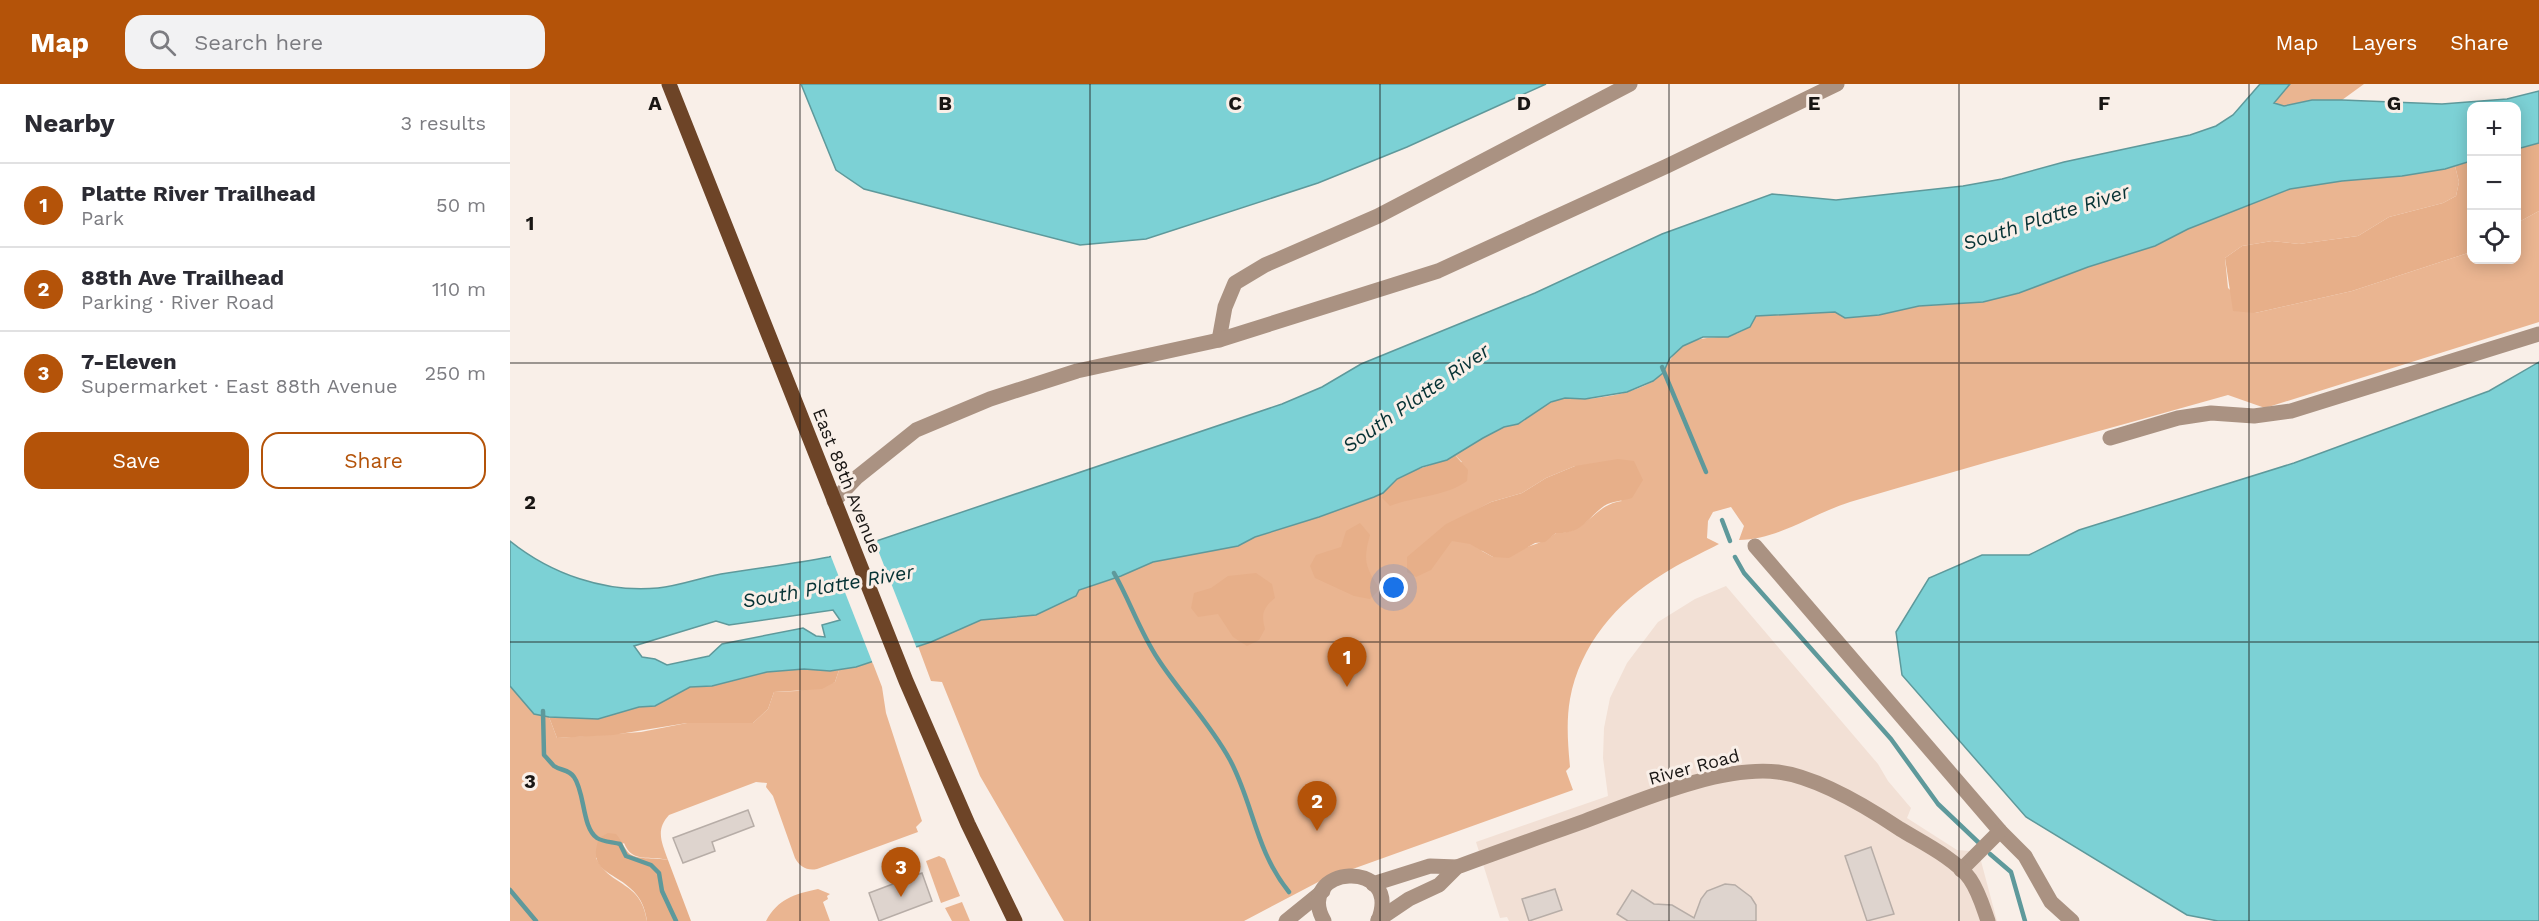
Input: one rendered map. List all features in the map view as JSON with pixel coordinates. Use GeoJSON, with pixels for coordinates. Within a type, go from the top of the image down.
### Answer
{"type":"FeatureCollection","features":[{"type":"Feature","properties":{"kind":"main road","name":"East 88th Avenue"},"geometry":{"type":"LineString","coordinates":[[669,84],[906,681],[968,824],[1015,921]]}},
{"type":"Feature","properties":{"kind":"street"},"geometry":{"type":"LineString","coordinates":[[1219,340],[1225,307],[1235,283],[1265,265],[1378,216],[1630,84]]}},
{"type":"Feature","properties":{"kind":"street"},"geometry":{"type":"LineString","coordinates":[[834,501],[856,478],[916,430],[990,399],[1077,371],[1219,340],[1438,271],[1667,166],[1837,84]]}},
{"type":"Feature","properties":{"kind":"street"},"geometry":{"type":"LineString","coordinates":[[2110,438],[2178,418],[2211,413],[2254,416],[2291,411],[2539,334]]}},
{"type":"Feature","properties":{"kind":"street"},"geometry":{"type":"LineString","coordinates":[[1755,546],[1995,836],[2025,856],[2051,902],[2072,921]]}},
{"type":"Feature","properties":{"kind":"street","name":"River Road"},"geometry":{"type":"LineString","coordinates":[[1373,884],[1430,866],[1458,867],[1686,786],[1754,771],[1793,774],[1825,787],[1966,865]]}},
{"type":"Feature","properties":{"kind":"street"},"geometry":{"type":"LineString","coordinates":[[1988,921],[1966,865],[1995,836]]}},
{"type":"Feature","properties":{"kind":"street","name":"River Road"},"geometry":{"type":"LineString","coordinates":[[1378,921],[1409,899],[1439,885],[1458,867]]}},
{"type":"Feature","properties":{"kind":"street"},"geometry":{"type":"LineString","coordinates":[[1286,921],[1323,891],[1335,878],[1356,875],[1373,884],[1382,902],[1378,921]]}},
{"type":"Feature","properties":{"kind":"street"},"geometry":{"type":"LineString","coordinates":[[1323,891],[1319,903],[1324,921]]}},
{"type":"Feature","properties":{"kind":"shaded area"},"geometry":{"type":"Polygon","coordinates":[[[2290,84],[2364,84],[2342,100],[2312,100],[2284,106],[2273,103],[2290,84]]]}},
{"type":"Feature","properties":{"kind":"shaded area"},"geometry":{"type":"Polygon","coordinates":[[[2539,143],[2539,211],[2521,221],[2521,156],[2521,148],[2539,143]]]}},
{"type":"Feature","properties":{"kind":"shaded area"},"geometry":{"type":"Polygon","coordinates":[[[2467,162],[2467,253],[2352,291],[2255,313],[2233,311],[2225,258],[2242,246],[2272,241],[2299,244],[2358,236],[2389,217],[2443,203],[2456,196],[2459,182],[2455,166],[2467,162]]]}},
{"type":"Feature","properties":{"kind":"shaded area"},"geometry":{"type":"Polygon","coordinates":[[[2455,166],[2459,182],[2456,196],[2443,203],[2389,217],[2358,236],[2299,244],[2272,241],[2242,246],[2225,258],[2228,288],[2255,313],[2352,291],[2467,253],[2467,264],[2521,264],[2521,221],[2539,211],[2539,322],[2265,408],[2228,395],[1850,502],[1782,531],[1754,539],[1739,540],[1744,526],[1731,507],[1713,512],[1708,521],[1707,538],[1719,544],[1670,570],[1630,598],[1603,627],[1582,661],[1575,679],[1568,716],[1570,767],[1566,771],[1573,790],[1322,880],[1244,921],[1064,921],[980,776],[942,682],[931,681],[918,646],[981,620],[1036,615],[1079,590],[1153,562],[1238,546],[1255,537],[1374,497],[1389,488],[1462,462],[1455,455],[1502,428],[1520,423],[1557,400],[1603,397],[1644,386],[1657,378],[1675,353],[1684,345],[1704,338],[1741,332],[1756,316],[1836,312],[1846,318],[1879,315],[1919,306],[1983,302],[2019,293],[2088,267],[2155,246],[2188,229],[2290,189],[2342,181],[2402,176],[2455,166]],[[1575,466],[1546,478],[1522,493],[1491,502],[1468,514],[1482,551],[1493,557],[1534,544],[1556,533],[1575,529],[1612,503],[1622,501],[1575,466]]]}},
{"type":"Feature","properties":{"kind":"shaded area"},"geometry":{"type":"Polygon","coordinates":[[[1455,455],[1468,470],[1467,481],[1440,493],[1390,506],[1382,498],[1392,482],[1402,476],[1455,455]]]}},
{"type":"Feature","properties":{"kind":"shaded area"},"geometry":{"type":"Polygon","coordinates":[[[1618,459],[1634,461],[1643,480],[1632,498],[1604,506],[1578,528],[1565,533],[1556,533],[1545,542],[1535,543],[1509,558],[1493,557],[1470,544],[1452,541],[1431,570],[1416,577],[1407,572],[1407,557],[1446,524],[1491,502],[1522,493],[1546,478],[1575,466],[1618,459]]]}},
{"type":"Feature","properties":{"kind":"shaded area"},"geometry":{"type":"Polygon","coordinates":[[[1360,523],[1370,535],[1366,551],[1368,569],[1380,589],[1370,599],[1354,596],[1315,578],[1310,566],[1316,555],[1341,547],[1346,531],[1360,523]]]}},
{"type":"Feature","properties":{"kind":"shaded area"},"geometry":{"type":"Polygon","coordinates":[[[1256,573],[1272,584],[1275,598],[1264,612],[1265,629],[1259,640],[1247,646],[1233,637],[1218,614],[1198,617],[1191,608],[1194,593],[1211,588],[1228,576],[1256,573]]]}},
{"type":"Feature","properties":{"kind":"shaded area"},"geometry":{"type":"Polygon","coordinates":[[[1726,586],[1878,764],[1888,781],[1911,808],[1907,818],[1957,850],[1970,851],[1981,861],[1997,921],[1509,921],[1507,917],[1500,918],[1476,842],[1608,796],[1603,758],[1604,728],[1610,698],[1627,663],[1658,622],[1695,599],[1726,586]]]}},
{"type":"Feature","properties":{"kind":"shaded area"},"geometry":{"type":"Polygon","coordinates":[[[872,661],[882,687],[886,713],[922,821],[916,827],[918,832],[817,869],[807,869],[795,858],[773,796],[766,787],[767,783],[756,782],[669,815],[661,831],[668,860],[642,858],[627,850],[624,843],[596,858],[609,875],[639,898],[647,921],[510,921],[510,686],[534,714],[549,717],[557,738],[641,732],[687,723],[753,723],[768,709],[774,692],[797,691],[835,682],[839,670],[872,661]]]}},
{"type":"Feature","properties":{"kind":"shaded area"},"geometry":{"type":"Polygon","coordinates":[[[804,669],[839,670],[835,682],[822,689],[774,692],[768,709],[753,723],[687,723],[613,735],[557,738],[549,717],[598,719],[639,706],[655,706],[690,687],[712,686],[767,672],[804,669]]]}},
{"type":"Feature","properties":{"kind":"shaded area"},"geometry":{"type":"Polygon","coordinates":[[[608,833],[616,834],[630,854],[668,860],[691,921],[647,921],[644,907],[634,891],[599,864],[596,849],[599,838],[608,833]]]}},
{"type":"Feature","properties":{"kind":"shaded area"},"geometry":{"type":"Polygon","coordinates":[[[939,856],[945,859],[960,896],[941,903],[926,861],[939,856]]]}},
{"type":"Feature","properties":{"kind":"shaded area"},"geometry":{"type":"Polygon","coordinates":[[[818,889],[830,894],[823,902],[830,921],[766,921],[776,907],[787,899],[818,889]]]}},
{"type":"Feature","properties":{"kind":"shaded area"},"geometry":{"type":"Polygon","coordinates":[[[962,902],[970,921],[952,921],[945,908],[962,902]]]}},
{"type":"Feature","properties":{"kind":"water"},"geometry":{"type":"Polygon","coordinates":[[[801,84],[1546,84],[1407,147],[1318,183],[1146,239],[1080,245],[864,189],[836,170],[801,84]]]}},
{"type":"Feature","properties":{"kind":"water","name":"South Platte River"},"geometry":{"type":"Polygon","coordinates":[[[2260,84],[2290,84],[2274,103],[2284,106],[2312,100],[2442,104],[2467,102],[2467,162],[2445,169],[2402,176],[2342,181],[2290,189],[2188,229],[2155,246],[2088,267],[2019,293],[1983,302],[1919,306],[1879,315],[1845,318],[1835,312],[1756,316],[1750,327],[1728,337],[1703,337],[1683,346],[1670,358],[1663,373],[1653,381],[1627,392],[1585,399],[1565,398],[1551,402],[1518,424],[1504,427],[1447,460],[1422,467],[1397,479],[1383,493],[1374,497],[1255,537],[1238,546],[1153,562],[1079,590],[1076,596],[1036,615],[981,620],[931,642],[856,667],[830,671],[804,669],[767,672],[712,686],[690,687],[655,706],[639,707],[598,719],[549,717],[534,714],[510,686],[510,541],[526,553],[561,572],[599,584],[638,589],[666,587],[721,574],[829,557],[1282,404],[1322,387],[1361,364],[1535,293],[1662,234],[1772,194],[1836,200],[1963,186],[2190,135],[2216,126],[2233,115],[2260,84]],[[833,610],[729,625],[716,621],[634,646],[642,657],[655,659],[667,665],[709,656],[722,644],[803,628],[816,636],[825,637],[822,625],[840,620],[833,610]]]}},
{"type":"Feature","properties":{"kind":"water"},"geometry":{"type":"Polygon","coordinates":[[[2539,91],[2539,143],[2521,148],[2521,102],[2468,102],[2507,99],[2539,91]]]}},
{"type":"Feature","properties":{"kind":"water"},"geometry":{"type":"Polygon","coordinates":[[[2539,362],[2539,921],[2218,921],[2187,915],[2026,817],[1902,675],[1896,632],[1929,578],[1982,555],[2029,555],[2079,530],[2294,463],[2489,391],[2539,362]]]}},
{"type":"Feature","properties":{"kind":"pier"},"geometry":{"type":"Polygon","coordinates":[[[874,540],[917,649],[873,664],[830,554],[874,540]]]}},
{"type":"Feature","properties":{"kind":"building"},"geometry":{"type":"Polygon","coordinates":[[[748,810],[754,826],[712,842],[715,851],[683,863],[673,838],[748,810]]]}},
{"type":"Feature","properties":{"kind":"building"},"geometry":{"type":"Polygon","coordinates":[[[1871,847],[1894,914],[1867,921],[1845,856],[1871,847]]]}},
{"type":"Feature","properties":{"kind":"building"},"geometry":{"type":"Polygon","coordinates":[[[922,873],[932,901],[879,921],[869,893],[922,873]]]}},
{"type":"Feature","properties":{"kind":"building"},"geometry":{"type":"Polygon","coordinates":[[[1725,884],[1735,885],[1751,897],[1756,905],[1756,921],[1628,921],[1617,914],[1632,890],[1654,904],[1672,905],[1694,918],[1701,899],[1707,891],[1725,884]]]}},
{"type":"Feature","properties":{"kind":"building"},"geometry":{"type":"Polygon","coordinates":[[[1555,889],[1562,910],[1529,921],[1522,899],[1555,889]]]}},
{"type":"Feature","properties":{"kind":"waterway"},"geometry":{"type":"LineString","coordinates":[[1662,367],[1706,472]]}},
{"type":"Feature","properties":{"kind":"waterway"},"geometry":{"type":"LineString","coordinates":[[1722,520],[1730,541]]}},
{"type":"Feature","properties":{"kind":"waterway"},"geometry":{"type":"LineString","coordinates":[[1735,557],[1744,573],[1891,739],[1938,804],[1978,842]]}},
{"type":"Feature","properties":{"kind":"waterway"},"geometry":{"type":"LineString","coordinates":[[1114,573],[1152,649],[1230,760],[1269,860],[1289,892]]}},
{"type":"Feature","properties":{"kind":"waterway"},"geometry":{"type":"LineString","coordinates":[[543,711],[544,755],[554,766],[574,777],[592,833],[599,839],[620,844],[626,856],[651,865],[659,873],[662,891],[676,921]]}},
{"type":"Feature","properties":{"kind":"waterway"},"geometry":{"type":"LineString","coordinates":[[1990,854],[2011,872],[2025,921]]}},
{"type":"Feature","properties":{"kind":"waterway"},"geometry":{"type":"LineString","coordinates":[[510,890],[536,921]]}},
{"type":"Feature","properties":{"kind":"place","name":"Platte River Trailhead"},"geometry":{"type":"Point","coordinates":[1347,687]}},
{"type":"Feature","properties":{"kind":"place","name":"88th Ave Trailhead"},"geometry":{"type":"Point","coordinates":[1317,831]}},
{"type":"Feature","properties":{"kind":"place","name":"7-Eleven"},"geometry":{"type":"Point","coordinates":[901,897]}}]}
